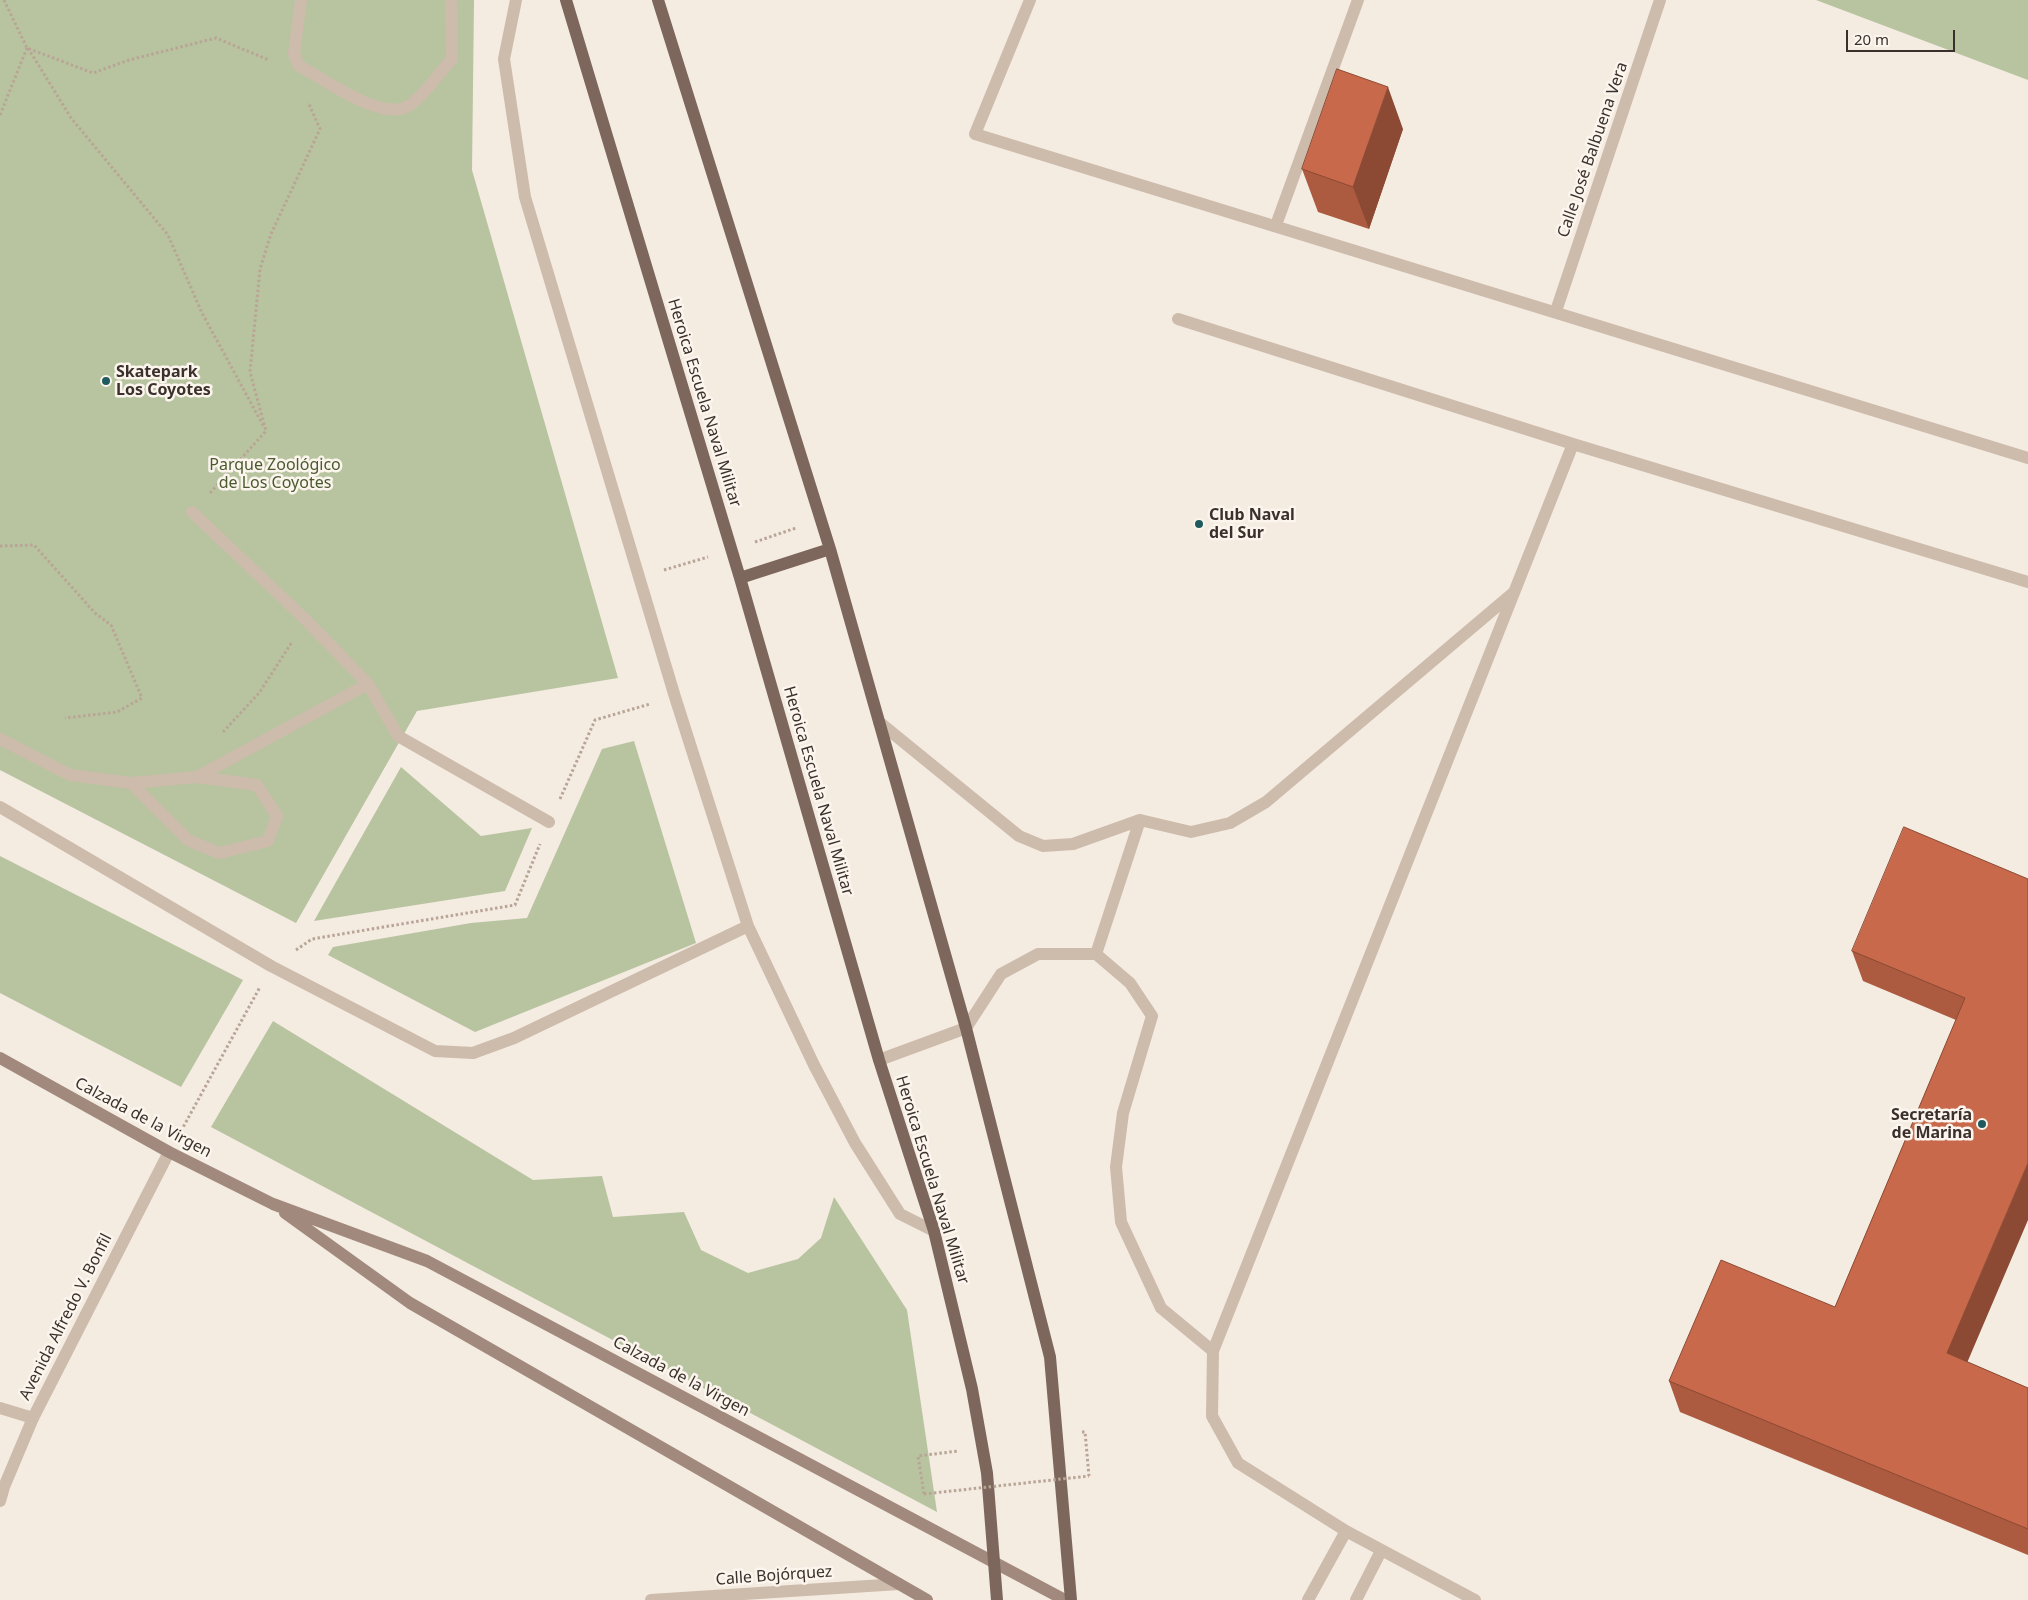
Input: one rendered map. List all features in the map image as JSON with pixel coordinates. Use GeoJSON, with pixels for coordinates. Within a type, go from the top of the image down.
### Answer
{"type":"FeatureCollection","features":[{"type":"Feature","properties":{"kind":"main road","name":"Heroica Escuela Naval Militar"},"geometry":{"type":"LineString","coordinates":[[566,0],[740,578],[879,1060],[934,1232],[972,1389],[987,1473],[997,1600]]}},
{"type":"Feature","properties":{"kind":"main road"},"geometry":{"type":"LineString","coordinates":[[658,0],[830,549],[966,1028],[1050,1357],[1071,1600]]}},
{"type":"Feature","properties":{"kind":"main road"},"geometry":{"type":"LineString","coordinates":[[740,578],[830,549]]}},
{"type":"Feature","properties":{"kind":"main road","name":"Calzada de la Virgen"},"geometry":{"type":"LineString","coordinates":[[0,1058],[169,1152],[273,1204],[427,1261],[1065,1600]]}},
{"type":"Feature","properties":{"kind":"main road","name":"Calzada de la Virgen"},"geometry":{"type":"LineString","coordinates":[[273,1204],[410,1303],[927,1600]]}},
{"type":"Feature","properties":{"kind":"street"},"geometry":{"type":"LineString","coordinates":[[302,0],[294,53],[298,64],[374,107],[395,111],[410,105],[452,59],[451,2]]}},
{"type":"Feature","properties":{"kind":"street"},"geometry":{"type":"LineString","coordinates":[[516,0],[504,59],[525,197],[675,697],[748,926],[814,1065],[855,1143],[900,1214],[934,1232]]}},
{"type":"Feature","properties":{"kind":"street"},"geometry":{"type":"LineString","coordinates":[[1030,0],[975,134],[1556,311],[2028,458]]}},
{"type":"Feature","properties":{"kind":"street"},"geometry":{"type":"LineString","coordinates":[[1276,225],[1358,0]]}},
{"type":"Feature","properties":{"kind":"street","name":"Calle José Balbuena Vera"},"geometry":{"type":"LineString","coordinates":[[1556,311],[1660,0]]}},
{"type":"Feature","properties":{"kind":"street"},"geometry":{"type":"LineString","coordinates":[[1178,319],[1573,444],[2028,582]]}},
{"type":"Feature","properties":{"kind":"street"},"geometry":{"type":"LineString","coordinates":[[1475,1600],[1346,1531],[1238,1463],[1212,1416],[1213,1351],[1573,444]]}},
{"type":"Feature","properties":{"kind":"street"},"geometry":{"type":"LineString","coordinates":[[192,512],[306,620],[368,684],[398,736],[549,822]]}},
{"type":"Feature","properties":{"kind":"street"},"geometry":{"type":"LineString","coordinates":[[879,722],[1018,836],[1043,846],[1074,844],[1140,820],[1191,832],[1230,823],[1266,802],[1515,591]]}},
{"type":"Feature","properties":{"kind":"street"},"geometry":{"type":"LineString","coordinates":[[197,777],[368,684]]}},
{"type":"Feature","properties":{"kind":"street"},"geometry":{"type":"LineString","coordinates":[[0,739],[70,775],[131,783],[197,777],[257,786],[277,816],[268,841],[219,853],[188,840],[131,783]]}},
{"type":"Feature","properties":{"kind":"street"},"geometry":{"type":"LineString","coordinates":[[0,806],[271,966],[435,1051],[473,1053],[514,1038],[748,926]]}},
{"type":"Feature","properties":{"kind":"street"},"geometry":{"type":"LineString","coordinates":[[1096,954],[1140,820]]}},
{"type":"Feature","properties":{"kind":"street"},"geometry":{"type":"LineString","coordinates":[[879,1060],[966,1028],[1001,974],[1038,954],[1096,954],[1130,983],[1152,1016],[1123,1113],[1116,1167],[1121,1222],[1161,1308],[1213,1351]]}},
{"type":"Feature","properties":{"kind":"street","name":"Avenida Alfredo V. Bonfil"},"geometry":{"type":"LineString","coordinates":[[0,1501],[33,1418],[169,1152]]}},
{"type":"Feature","properties":{"kind":"street"},"geometry":{"type":"LineString","coordinates":[[0,1408],[33,1418]]}},
{"type":"Feature","properties":{"kind":"street"},"geometry":{"type":"LineString","coordinates":[[1308,1600],[1346,1531]]}},
{"type":"Feature","properties":{"kind":"street"},"geometry":{"type":"LineString","coordinates":[[1356,1600],[1381,1551]]}},
{"type":"Feature","properties":{"kind":"street","name":"Calle Bojórquez"},"geometry":{"type":"LineString","coordinates":[[651,1600],[899,1584]]}},
{"type":"Feature","properties":{"kind":"path"},"geometry":{"type":"LineString","coordinates":[[4,0],[27,48],[71,118],[168,235],[202,314],[266,431]]}},
{"type":"Feature","properties":{"kind":"path"},"geometry":{"type":"LineString","coordinates":[[27,48],[93,73],[129,60],[216,38],[273,62]]}},
{"type":"Feature","properties":{"kind":"path"},"geometry":{"type":"LineString","coordinates":[[0,115],[27,48]]}},
{"type":"Feature","properties":{"kind":"path"},"geometry":{"type":"LineString","coordinates":[[266,431],[250,372],[260,269],[271,234],[320,129],[303,94]]}},
{"type":"Feature","properties":{"kind":"path"},"geometry":{"type":"LineString","coordinates":[[192,512],[266,431]]}},
{"type":"Feature","properties":{"kind":"path"},"geometry":{"type":"LineString","coordinates":[[0,546],[34,544],[95,614],[111,625],[142,698],[117,712],[65,718]]}},
{"type":"Feature","properties":{"kind":"path"},"geometry":{"type":"LineString","coordinates":[[220,735],[259,693],[306,620]]}},
{"type":"Feature","properties":{"kind":"path"},"geometry":{"type":"LineString","coordinates":[[169,1152],[271,966],[312,939],[515,905],[549,822],[595,720],[675,697]]}},
{"type":"Feature","properties":{"kind":"path"},"geometry":{"type":"LineString","coordinates":[[982,1448],[918,1456],[924,1494],[1089,1476],[1085,1432]]}},
{"type":"Feature","properties":{"kind":"green space","name":"Parque Zoológico de Los Coyotes"},"geometry":{"type":"Polygon","coordinates":[[[0,0],[474,0],[472,170],[618,678],[417,711],[296,923],[0,770],[0,0]]]}},
{"type":"Feature","properties":{"kind":"green space"},"geometry":{"type":"Polygon","coordinates":[[[1816,0],[2028,0],[2028,80],[1816,0]]]}},
{"type":"Feature","properties":{"kind":"green space"},"geometry":{"type":"Polygon","coordinates":[[[634,741],[696,943],[475,1032],[328,955],[333,947],[471,923],[527,918],[602,749],[634,741]]]}},
{"type":"Feature","properties":{"kind":"green space"},"geometry":{"type":"Polygon","coordinates":[[[401,767],[481,836],[532,828],[505,891],[314,921],[401,767]]]}},
{"type":"Feature","properties":{"kind":"green space"},"geometry":{"type":"Polygon","coordinates":[[[0,856],[243,980],[181,1087],[0,993],[0,856]]]}},
{"type":"Feature","properties":{"kind":"green space"},"geometry":{"type":"Polygon","coordinates":[[[273,1021],[533,1180],[602,1176],[613,1217],[684,1212],[701,1250],[748,1273],[798,1259],[821,1238],[834,1197],[907,1310],[937,1512],[211,1127],[273,1021]]]}},
{"type":"Feature","properties":{"kind":"building"},"geometry":{"type":"Polygon","coordinates":[[[1337,69],[1388,87],[1353,187],[1302,169],[1337,69]]]}},
{"type":"Feature","properties":{"kind":"building","name":"Secretaría de Marina"},"geometry":{"type":"Polygon","coordinates":[[[1904,827],[2028,879],[2028,1163],[1947,1353],[2028,1388],[2028,1529],[1669,1381],[1721,1260],[1835,1307],[1965,998],[1852,951],[1904,827]]]}},
{"type":"Feature","properties":{"kind":"place","name":"Skatepark Los Coyotes"},"geometry":{"type":"Point","coordinates":[106,381]}},
{"type":"Feature","properties":{"kind":"place","name":"Club Naval del Sur"},"geometry":{"type":"Point","coordinates":[1199,524]}},
{"type":"Feature","properties":{"kind":"place","name":"Secretaría de Marina"},"geometry":{"type":"Point","coordinates":[1982,1124]}}]}
